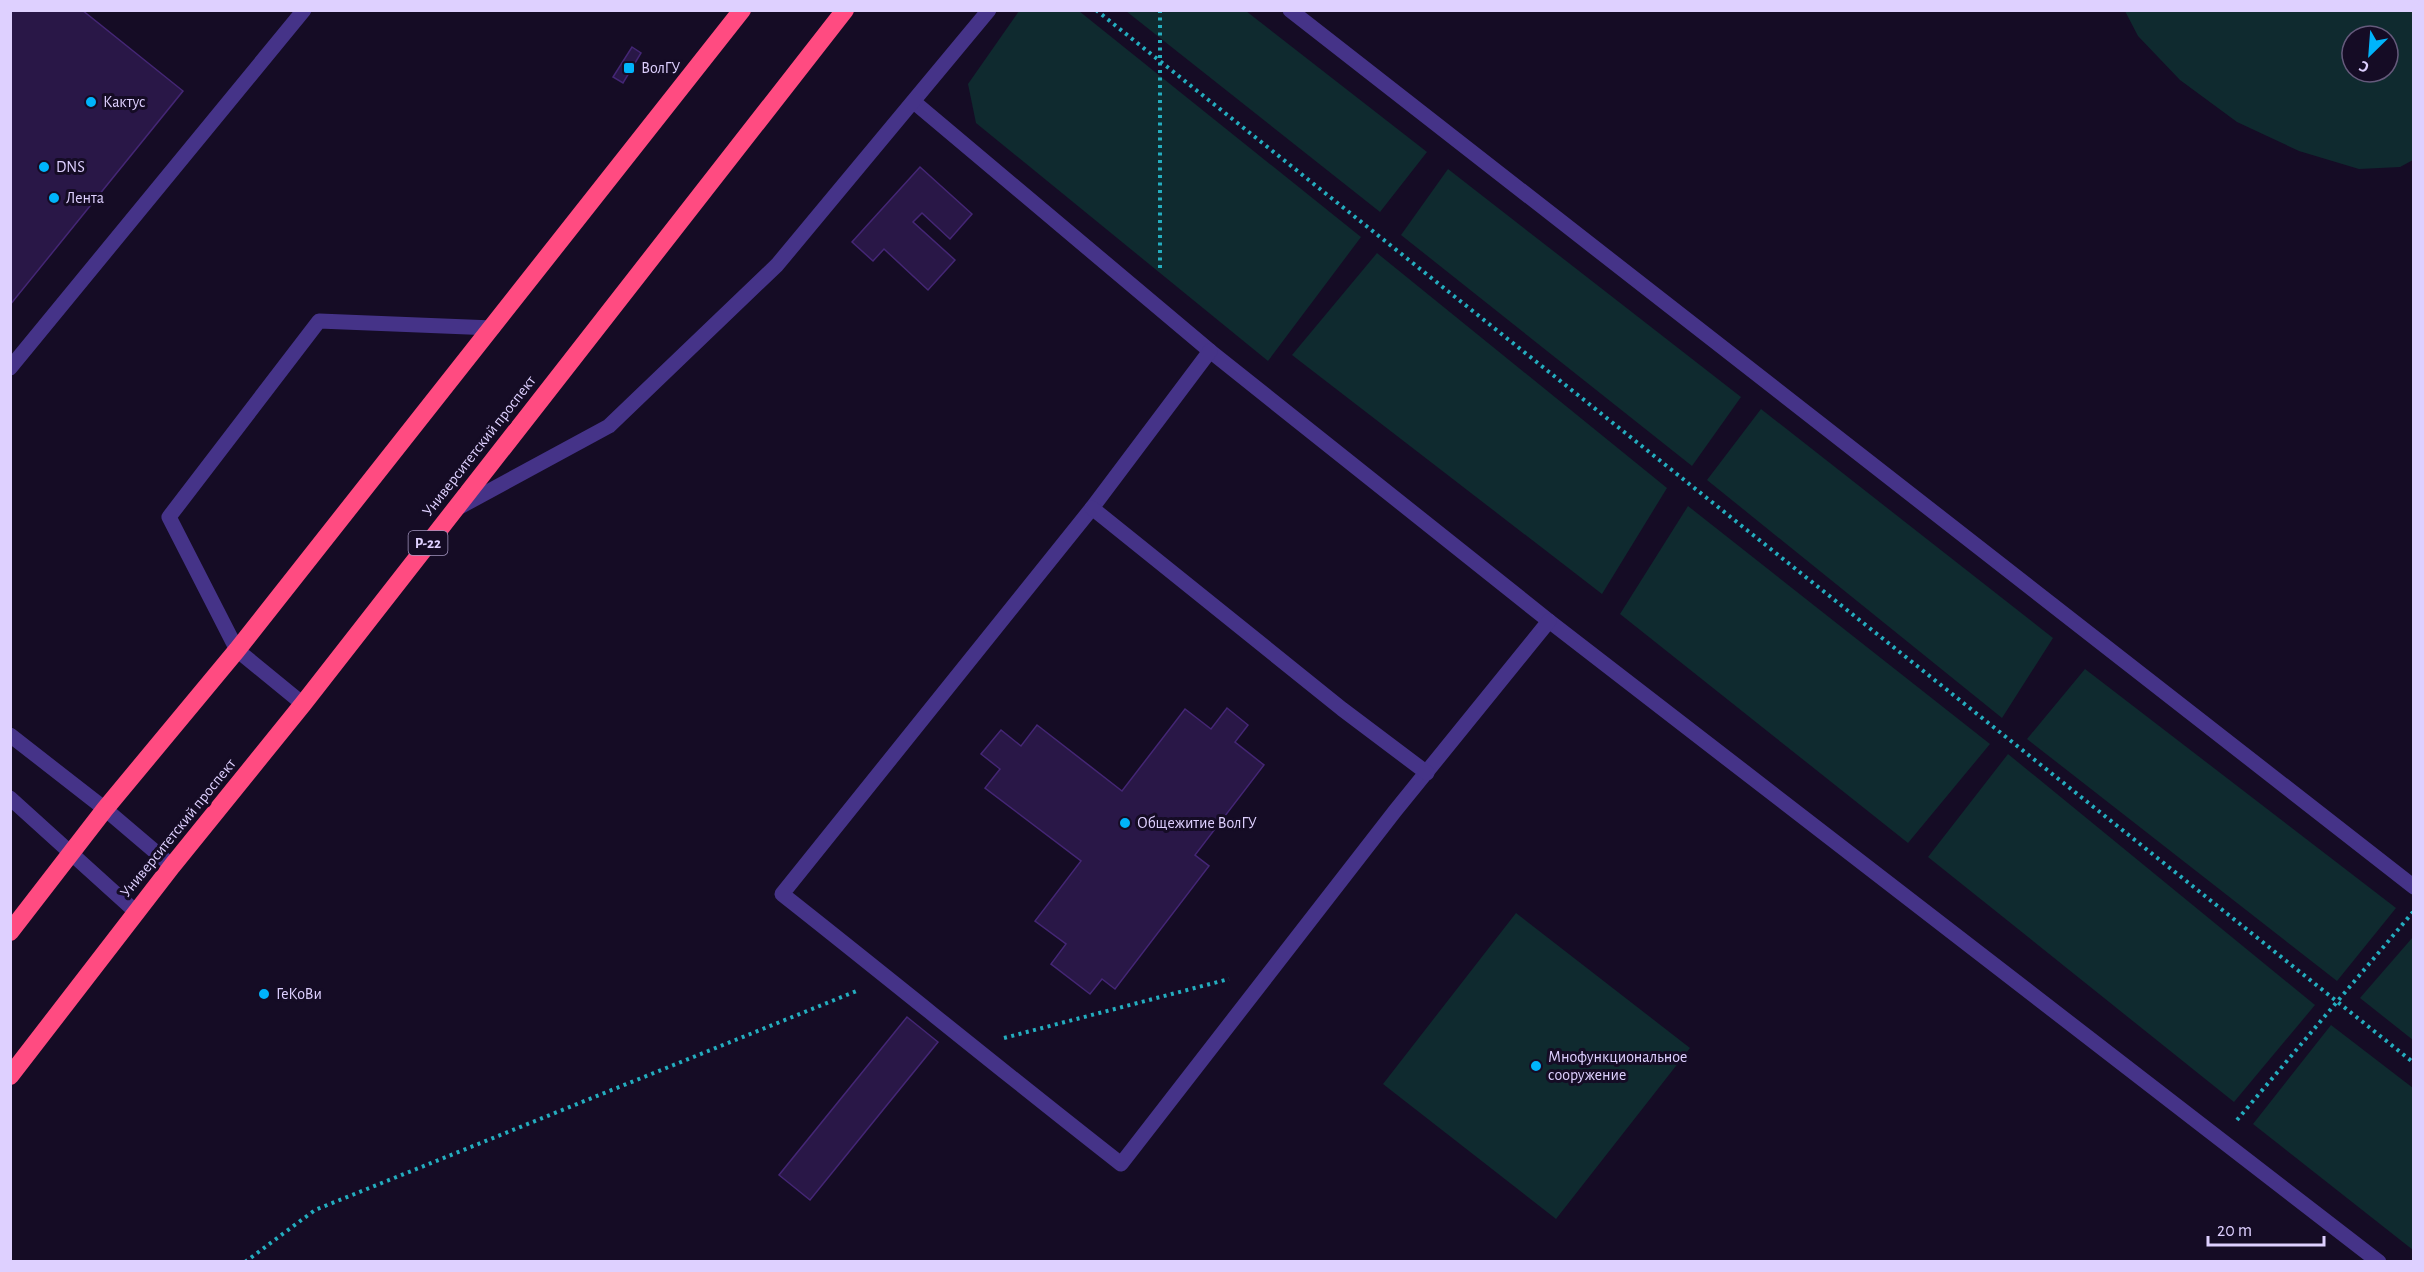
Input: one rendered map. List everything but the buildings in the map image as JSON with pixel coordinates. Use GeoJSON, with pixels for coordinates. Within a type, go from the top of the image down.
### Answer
{"type":"FeatureCollection","features":[{"type":"Feature","properties":{"kind":"highway"},"geometry":{"type":"LineString","coordinates":[[10,932],[105,809],[237,650],[493,328],[742,10]]}},
{"type":"Feature","properties":{"kind":"highway","name":"Университетский проспект"},"geometry":{"type":"LineString","coordinates":[[10,1076],[172,866],[303,704],[845,10]]}},
{"type":"Feature","properties":{"kind":"street"},"geometry":{"type":"LineString","coordinates":[[10,368],[304,10]]}},
{"type":"Feature","properties":{"kind":"street"},"geometry":{"type":"LineString","coordinates":[[453,511],[609,426],[777,265],[989,10]]}},
{"type":"Feature","properties":{"kind":"street"},"geometry":{"type":"LineString","coordinates":[[1290,10],[2414,887]]}},
{"type":"Feature","properties":{"kind":"street"},"geometry":{"type":"LineString","coordinates":[[914,102],[1210,351],[1549,621],[2379,1262]]}},
{"type":"Feature","properties":{"kind":"street"},"geometry":{"type":"LineString","coordinates":[[303,704],[237,650],[169,517],[319,321],[493,328]]}},
{"type":"Feature","properties":{"kind":"street"},"geometry":{"type":"LineString","coordinates":[[1210,351],[1092,508],[782,894],[971,1046],[1121,1164],[1395,811],[1549,621]]}},
{"type":"Feature","properties":{"kind":"street"},"geometry":{"type":"LineString","coordinates":[[1092,508],[1342,709],[1427,773]]}},
{"type":"Feature","properties":{"kind":"street"},"geometry":{"type":"LineString","coordinates":[[10,735],[105,809],[172,866]]}},
{"type":"Feature","properties":{"kind":"street"},"geometry":{"type":"LineString","coordinates":[[10,798],[136,912]]}},
{"type":"Feature","properties":{"kind":"path"},"geometry":{"type":"LineString","coordinates":[[1096,10],[2414,1063]]}},
{"type":"Feature","properties":{"kind":"path"},"geometry":{"type":"LineString","coordinates":[[1160,10],[1160,272],[1163,311]]}},
{"type":"Feature","properties":{"kind":"path"},"geometry":{"type":"LineString","coordinates":[[2221,1139],[2414,912]]}},
{"type":"Feature","properties":{"kind":"path"},"geometry":{"type":"LineString","coordinates":[[971,1046],[1220,981],[1269,973]]}},
{"type":"Feature","properties":{"kind":"path"},"geometry":{"type":"LineString","coordinates":[[245,1262],[315,1210],[888,978]]}},
{"type":"Feature","properties":{"kind":"green space"},"geometry":{"type":"Polygon","coordinates":[[[1019,11],[1079,11],[1361,237],[1268,361],[976,123],[968,84],[1019,11]]]}},
{"type":"Feature","properties":{"kind":"green space"},"geometry":{"type":"Polygon","coordinates":[[[1126,11],[1246,11],[1427,152],[1380,212],[1126,11]]]}},
{"type":"Feature","properties":{"kind":"green space"},"geometry":{"type":"Polygon","coordinates":[[[2125,11],[2413,11],[2413,160],[2400,167],[2359,169],[2299,151],[2237,122],[2180,80],[2138,36],[2125,11]]]}},
{"type":"Feature","properties":{"kind":"green space"},"geometry":{"type":"Polygon","coordinates":[[[1448,169],[1741,397],[1692,466],[1401,235],[1448,169]]]}},
{"type":"Feature","properties":{"kind":"green space"},"geometry":{"type":"Polygon","coordinates":[[[1377,253],[1667,488],[1602,594],[1292,355],[1377,253]]]}},
{"type":"Feature","properties":{"kind":"green space"},"geometry":{"type":"Polygon","coordinates":[[[1761,409],[2053,638],[2002,718],[1707,480],[1761,409]]]}},
{"type":"Feature","properties":{"kind":"green space"},"geometry":{"type":"Polygon","coordinates":[[[1688,506],[1990,744],[1908,843],[1620,614],[1688,506]]]}},
{"type":"Feature","properties":{"kind":"green space"},"geometry":{"type":"Polygon","coordinates":[[[2085,669],[2396,908],[2337,981],[2027,739],[2085,669]]]}},
{"type":"Feature","properties":{"kind":"green space"},"geometry":{"type":"Polygon","coordinates":[[[2008,754],[2315,1005],[2234,1102],[1928,857],[2008,754]]]}},
{"type":"Feature","properties":{"kind":"green space","name":"Мнофункциональное сооружение"},"geometry":{"type":"Polygon","coordinates":[[[1516,913],[1690,1048],[1556,1219],[1383,1084],[1516,913]]]}},
{"type":"Feature","properties":{"kind":"green space"},"geometry":{"type":"Polygon","coordinates":[[[2413,937],[2413,1040],[2360,998],[2413,937]]]}},
{"type":"Feature","properties":{"kind":"green space"},"geometry":{"type":"Polygon","coordinates":[[[2331,1025],[2413,1088],[2413,1250],[2253,1124],[2331,1025]]]}},
{"type":"Feature","properties":{"kind":"place","name":"ВолГУ"},"geometry":{"type":"Point","coordinates":[629,68]}},
{"type":"Feature","properties":{"kind":"place","name":"Кактус"},"geometry":{"type":"Point","coordinates":[91,102]}},
{"type":"Feature","properties":{"kind":"place","name":"DNS"},"geometry":{"type":"Point","coordinates":[44,167]}},
{"type":"Feature","properties":{"kind":"place","name":"Лента"},"geometry":{"type":"Point","coordinates":[54,198]}},
{"type":"Feature","properties":{"kind":"place","name":"Общежитие ВолГУ"},"geometry":{"type":"Point","coordinates":[1125,823]}},
{"type":"Feature","properties":{"kind":"place","name":"ГеКоВи"},"geometry":{"type":"Point","coordinates":[264,994]}},
{"type":"Feature","properties":{"kind":"place","name":"Мнофункциональное сооружение"},"geometry":{"type":"Point","coordinates":[1536,1066]}}]}
